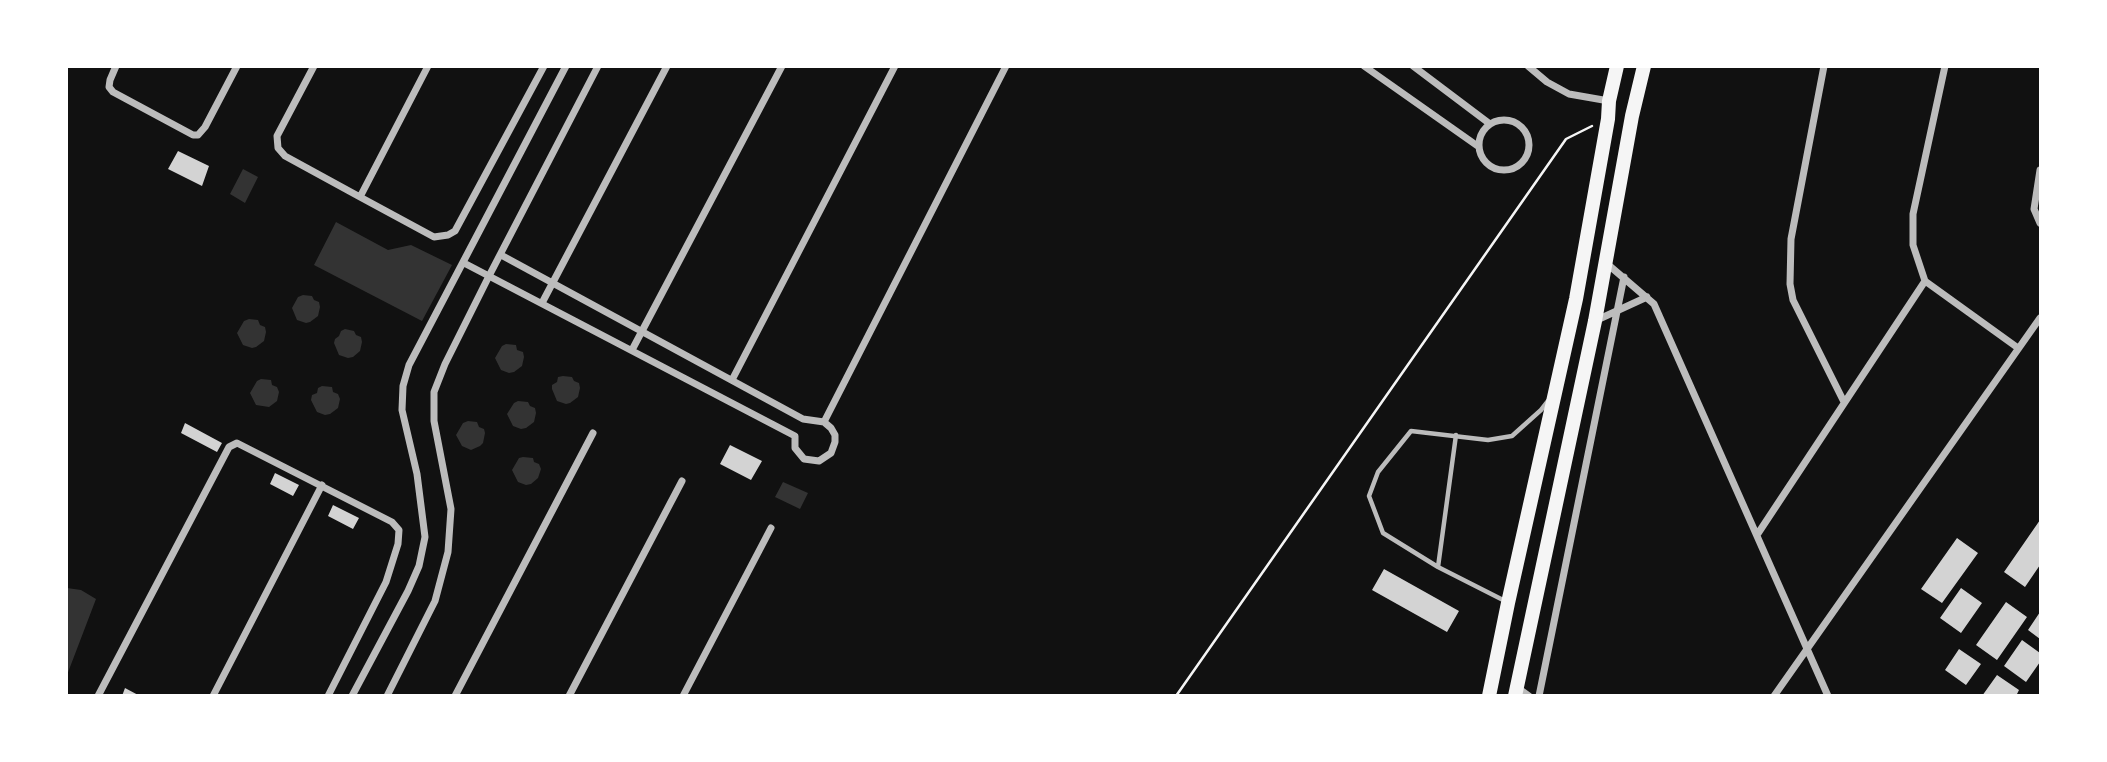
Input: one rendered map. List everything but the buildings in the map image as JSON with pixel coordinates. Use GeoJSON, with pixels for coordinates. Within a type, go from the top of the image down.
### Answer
{"type":"FeatureCollection","features":[{"type":"Feature","properties":{"kind":"highway"},"geometry":{"type":"LineString","coordinates":[[1489,695],[1576,299],[1617,66]]}},
{"type":"Feature","properties":{"kind":"highway"},"geometry":{"type":"LineString","coordinates":[[1521,693],[1595,321],[1632,116],[1644,66]]}},
{"type":"Feature","properties":{"kind":"street"},"geometry":{"type":"LineString","coordinates":[[116,66],[109,87],[113,92],[193,135],[198,135],[205,127],[237,66]]}},
{"type":"Feature","properties":{"kind":"street"},"geometry":{"type":"LineString","coordinates":[[314,66],[277,136],[278,148],[285,156],[434,237],[449,235],[455,231],[544,66]]}},
{"type":"Feature","properties":{"kind":"street"},"geometry":{"type":"LineString","coordinates":[[360,197],[428,66]]}},
{"type":"Feature","properties":{"kind":"street"},"geometry":{"type":"LineString","coordinates":[[352,695],[408,591],[419,566],[425,537],[417,474],[402,410],[403,386],[409,365],[566,66]]}},
{"type":"Feature","properties":{"kind":"street"},"geometry":{"type":"LineString","coordinates":[[387,695],[435,601],[448,552],[451,509],[434,421],[434,392],[489,276],[598,66]]}},
{"type":"Feature","properties":{"kind":"street"},"geometry":{"type":"LineString","coordinates":[[542,303],[667,66]]}},
{"type":"Feature","properties":{"kind":"street"},"geometry":{"type":"LineString","coordinates":[[632,350],[782,66]]}},
{"type":"Feature","properties":{"kind":"street"},"geometry":{"type":"LineString","coordinates":[[732,380],[895,66]]}},
{"type":"Feature","properties":{"kind":"street"},"geometry":{"type":"LineString","coordinates":[[824,422],[1006,66]]}},
{"type":"Feature","properties":{"kind":"street"},"geometry":{"type":"LineString","coordinates":[[1364,66],[1479,147]]}},
{"type":"Feature","properties":{"kind":"street"},"geometry":{"type":"LineString","coordinates":[[1413,66],[1490,124]]}},
{"type":"Feature","properties":{"kind":"street"},"geometry":{"type":"LineString","coordinates":[[1528,66],[1547,82],[1569,94],[1609,101]]}},
{"type":"Feature","properties":{"kind":"street"},"geometry":{"type":"LineString","coordinates":[[1824,66],[1791,239],[1789,267],[1793,300],[1844,402]]}},
{"type":"Feature","properties":{"kind":"street"},"geometry":{"type":"LineString","coordinates":[[1945,66],[1913,214],[1913,245],[1925,281],[2018,348]]}},
{"type":"Feature","properties":{"kind":"street"},"geometry":{"type":"LineString","coordinates":[[1505,119],[1520,124],[1528,136],[1529,152],[1520,165],[1513,169],[1498,169],[1485,161],[1479,147],[1484,130],[1490,124],[1505,119]]}},
{"type":"Feature","properties":{"kind":"street"},"geometry":{"type":"LineString","coordinates":[[2040,170],[2034,209],[2040,223]]}},
{"type":"Feature","properties":{"kind":"street"},"geometry":{"type":"LineString","coordinates":[[464,263],[794,436],[797,453],[808,460],[823,460],[834,448],[834,431],[824,422],[803,419],[501,256]]}},
{"type":"Feature","properties":{"kind":"street"},"geometry":{"type":"LineString","coordinates":[[1605,262],[1654,304],[1828,695]]}},
{"type":"Feature","properties":{"kind":"street"},"geometry":{"type":"LineString","coordinates":[[1539,695],[1623,277]]}},
{"type":"Feature","properties":{"kind":"street"},"geometry":{"type":"LineString","coordinates":[[1757,535],[1925,281]]}},
{"type":"Feature","properties":{"kind":"street"},"geometry":{"type":"LineString","coordinates":[[1595,321],[1647,297]]}},
{"type":"Feature","properties":{"kind":"street"},"geometry":{"type":"LineString","coordinates":[[1774,695],[2040,318]]}},
{"type":"Feature","properties":{"kind":"street"},"geometry":{"type":"LineString","coordinates":[[457,695],[593,433]]}},
{"type":"Feature","properties":{"kind":"street"},"geometry":{"type":"LineString","coordinates":[[98,695],[231,445],[242,444],[397,525],[399,534],[395,555],[386,582],[328,695]]}},
{"type":"Feature","properties":{"kind":"street"},"geometry":{"type":"LineString","coordinates":[[569,695],[682,481]]}},
{"type":"Feature","properties":{"kind":"street"},"geometry":{"type":"LineString","coordinates":[[214,695],[322,485]]}},
{"type":"Feature","properties":{"kind":"street"},"geometry":{"type":"LineString","coordinates":[[683,695],[771,528]]}},
{"type":"Feature","properties":{"kind":"lane"},"geometry":{"type":"LineString","coordinates":[[1508,603],[1438,567],[1383,533],[1369,496],[1378,472],[1411,431],[1488,440],[1512,436],[1541,410],[1555,391]]}},
{"type":"Feature","properties":{"kind":"lane"},"geometry":{"type":"LineString","coordinates":[[1438,567],[1456,435]]}},
{"type":"Feature","properties":{"kind":"path"},"geometry":{"type":"LineString","coordinates":[[1176,695],[1566,139],[1608,118]]}},
{"type":"Feature","properties":{"kind":"shaded area"},"geometry":{"type":"Polygon","coordinates":[[[243,169],[258,177],[245,203],[230,194],[243,169]]]}},
{"type":"Feature","properties":{"kind":"shaded area"},"geometry":{"type":"Polygon","coordinates":[[[336,222],[388,250],[411,245],[452,265],[422,321],[314,265],[336,222]]]}},
{"type":"Feature","properties":{"kind":"shaded area"},"geometry":{"type":"Polygon","coordinates":[[[312,296],[319,302],[320,307],[318,316],[306,323],[297,320],[292,308],[298,297],[312,296]]]}},
{"type":"Feature","properties":{"kind":"shaded area"},"geometry":{"type":"Polygon","coordinates":[[[258,320],[266,332],[264,341],[252,348],[243,345],[237,333],[244,321],[258,320]]]}},
{"type":"Feature","properties":{"kind":"shaded area"},"geometry":{"type":"Polygon","coordinates":[[[345,329],[354,331],[361,337],[362,342],[360,351],[348,358],[339,355],[334,343],[345,329]]]}},
{"type":"Feature","properties":{"kind":"shaded area"},"geometry":{"type":"Polygon","coordinates":[[[506,344],[516,345],[524,357],[522,366],[509,373],[501,370],[495,358],[506,344]]]}},
{"type":"Feature","properties":{"kind":"shaded area"},"geometry":{"type":"Polygon","coordinates":[[[558,377],[572,377],[579,383],[580,388],[578,397],[566,404],[557,401],[552,389],[558,377]]]}},
{"type":"Feature","properties":{"kind":"shaded area"},"geometry":{"type":"Polygon","coordinates":[[[261,379],[271,380],[279,392],[277,401],[269,407],[256,405],[250,393],[261,379]]]}},
{"type":"Feature","properties":{"kind":"shaded area"},"geometry":{"type":"Polygon","coordinates":[[[322,386],[332,387],[340,399],[338,408],[325,415],[317,412],[311,400],[312,395],[322,386]]]}},
{"type":"Feature","properties":{"kind":"shaded area"},"geometry":{"type":"Polygon","coordinates":[[[518,401],[528,402],[535,408],[536,413],[534,422],[521,429],[513,426],[507,414],[518,401]]]}},
{"type":"Feature","properties":{"kind":"shaded area"},"geometry":{"type":"Polygon","coordinates":[[[477,422],[485,433],[483,443],[471,450],[462,446],[456,435],[463,423],[477,422]]]}},
{"type":"Feature","properties":{"kind":"shaded area"},"geometry":{"type":"Polygon","coordinates":[[[519,458],[533,458],[541,469],[538,478],[526,485],[518,482],[512,470],[519,458]]]}},
{"type":"Feature","properties":{"kind":"shaded area"},"geometry":{"type":"Polygon","coordinates":[[[783,482],[808,493],[800,509],[775,497],[783,482]]]}},
{"type":"Feature","properties":{"kind":"shaded area"},"geometry":{"type":"Polygon","coordinates":[[[67,588],[81,590],[96,599],[67,675],[67,588]]]}}]}
